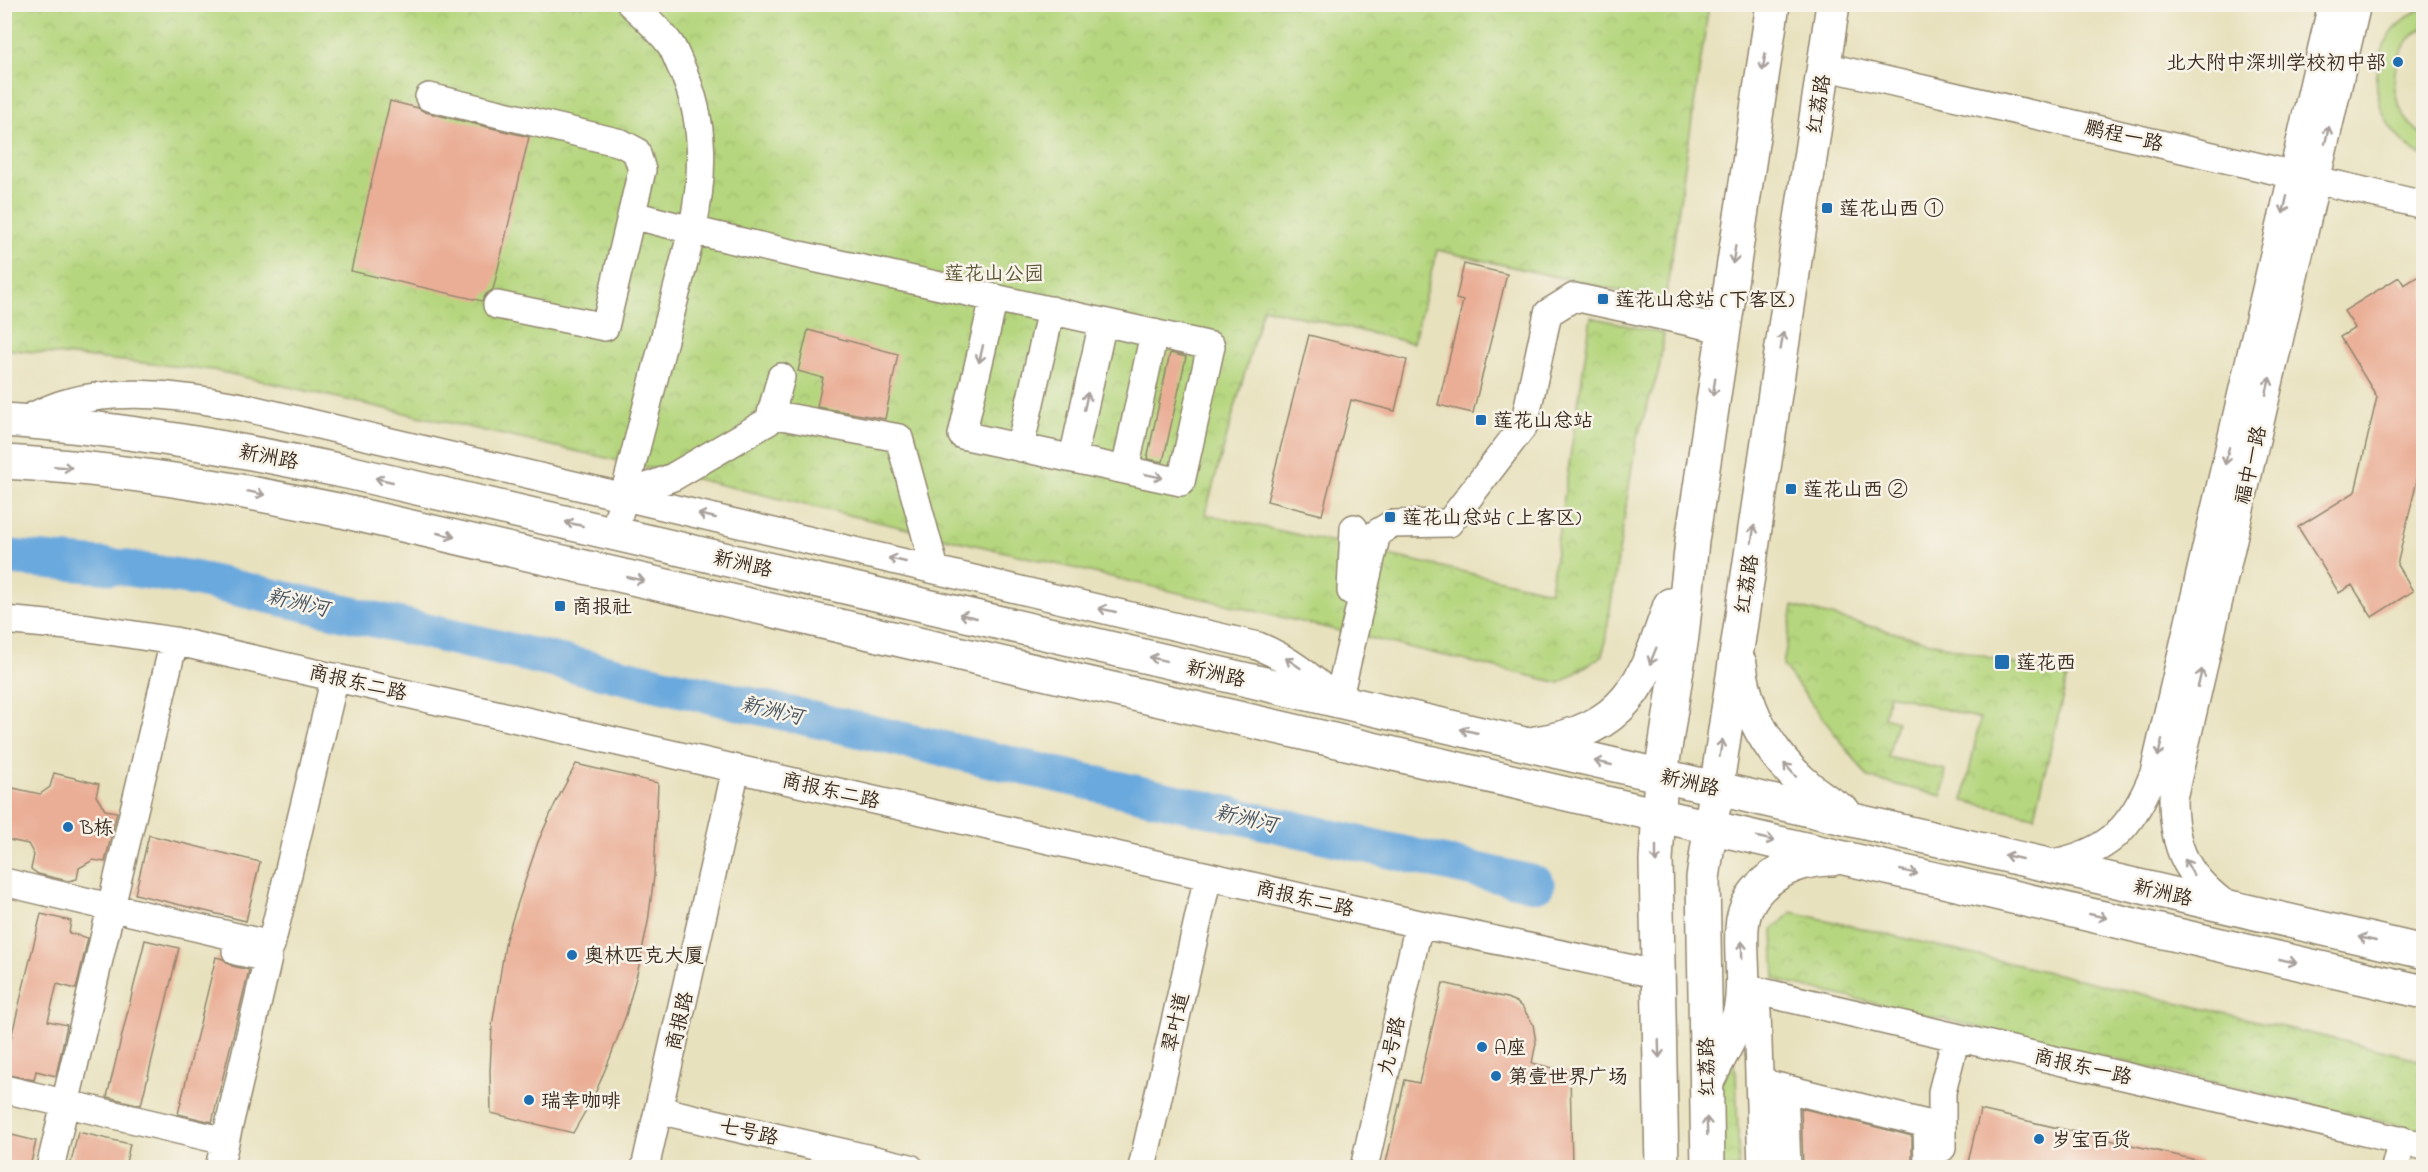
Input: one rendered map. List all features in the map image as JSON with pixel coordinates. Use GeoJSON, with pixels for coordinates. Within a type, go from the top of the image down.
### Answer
{"type":"FeatureCollection","features":[{"type":"Feature","properties":{"kind":"main road"},"geometry":{"type":"LineString","coordinates":[[1662,1167],[1656,974],[1657,814],[1660,775],[1682,636],[1692,541],[1723,329],[1773,4]]}},
{"type":"Feature","properties":{"kind":"main road","name":"红荔路"},"geometry":{"type":"LineString","coordinates":[[1708,1167],[1702,909],[1709,826],[1833,4]]}},
{"type":"Feature","properties":{"kind":"main road","name":"新洲路"},"geometry":{"type":"LineString","coordinates":[[13,421],[130,433],[249,452],[614,534],[2424,952]]}},
{"type":"Feature","properties":{"kind":"main road","name":"新洲路"},"geometry":{"type":"LineString","coordinates":[[4,462],[123,473],[243,490],[331,509],[2424,992]]}},
{"type":"Feature","properties":{"kind":"main road"},"geometry":{"type":"LineString","coordinates":[[1526,745],[1564,739],[1594,726],[1621,707],[1638,687],[1652,660],[1692,541]]}},
{"type":"Feature","properties":{"kind":"main road"},"geometry":{"type":"LineString","coordinates":[[1737,640],[1740,672],[1749,704],[1773,749],[1793,774],[1816,794],[1873,825]]}},
{"type":"Feature","properties":{"kind":"main road"},"geometry":{"type":"LineString","coordinates":[[1706,1085],[1747,1003],[1742,925],[1748,904],[1762,885],[1780,871],[1802,862],[1852,859]]}},
{"type":"Feature","properties":{"kind":"street"},"geometry":{"type":"LineString","coordinates":[[614,534],[692,231],[702,172],[702,146],[694,102],[672,46],[632,4]]}},
{"type":"Feature","properties":{"kind":"street","name":"福中一路"},"geometry":{"type":"LineString","coordinates":[[2230,908],[2210,894],[2195,878],[2184,859],[2176,838],[2173,798],[2304,177],[2332,4]]}},
{"type":"Feature","properties":{"kind":"street","name":"福中一路"},"geometry":{"type":"LineString","coordinates":[[2044,865],[2074,860],[2098,848],[2119,833],[2134,815],[2154,772],[2304,177],[2357,4]]}},
{"type":"Feature","properties":{"kind":"street","name":"鹏程一路"},"geometry":{"type":"LineString","coordinates":[[1824,66],[2424,205]]}},
{"type":"Feature","properties":{"kind":"street"},"geometry":{"type":"LineString","coordinates":[[429,97],[621,143],[636,151],[642,170],[605,327],[497,305]]}},
{"type":"Feature","properties":{"kind":"street"},"geometry":{"type":"LineString","coordinates":[[633,215],[692,231],[1211,346],[1181,482],[962,435],[994,298]]}},
{"type":"Feature","properties":{"kind":"street"},"geometry":{"type":"LineString","coordinates":[[13,421],[66,403],[143,395],[190,397],[242,407],[1258,646],[1300,667],[1338,701],[1377,533],[1392,524],[1449,523],[1524,425],[1548,313],[1574,297],[1723,329]]}},
{"type":"Feature","properties":{"kind":"street"},"geometry":{"type":"LineString","coordinates":[[1020,447],[1051,310]]}},
{"type":"Feature","properties":{"kind":"street"},"geometry":{"type":"LineString","coordinates":[[1074,458],[1103,322]]}},
{"type":"Feature","properties":{"kind":"street"},"geometry":{"type":"LineString","coordinates":[[1125,470],[1154,333]]}},
{"type":"Feature","properties":{"kind":"street"},"geometry":{"type":"LineString","coordinates":[[623,496],[673,477],[769,421],[781,377]]}},
{"type":"Feature","properties":{"kind":"street"},"geometry":{"type":"LineString","coordinates":[[771,414],[899,438],[935,569]]}},
{"type":"Feature","properties":{"kind":"street"},"geometry":{"type":"LineString","coordinates":[[1349,652],[1354,528]]}},
{"type":"Feature","properties":{"kind":"street","name":"商报东二路"},"geometry":{"type":"LineString","coordinates":[[4,621],[89,628],[174,641],[1419,924],[1656,974]]}},
{"type":"Feature","properties":{"kind":"street"},"geometry":{"type":"LineString","coordinates":[[50,1167],[174,641]]}},
{"type":"Feature","properties":{"kind":"street"},"geometry":{"type":"LineString","coordinates":[[4,896],[271,945],[335,677]]}},
{"type":"Feature","properties":{"kind":"street","name":"商报路"},"geometry":{"type":"LineString","coordinates":[[645,1167],[736,769]]}},
{"type":"Feature","properties":{"kind":"street","name":"翠叶道"},"geometry":{"type":"LineString","coordinates":[[1142,1167],[1208,876]]}},
{"type":"Feature","properties":{"kind":"street"},"geometry":{"type":"LineString","coordinates":[[4,882],[268,958],[219,1167]]}},
{"type":"Feature","properties":{"kind":"street","name":"九号路"},"geometry":{"type":"LineString","coordinates":[[1364,1167],[1419,924]]}},
{"type":"Feature","properties":{"kind":"street","name":"商报东一路"},"geometry":{"type":"LineString","coordinates":[[1747,1003],[1758,991],[2413,1143]]}},
{"type":"Feature","properties":{"kind":"street"},"geometry":{"type":"LineString","coordinates":[[1747,1003],[1759,1076],[1762,1167]]}},
{"type":"Feature","properties":{"kind":"street"},"geometry":{"type":"LineString","coordinates":[[1935,1165],[1927,1124],[1952,1036]]}},
{"type":"Feature","properties":{"kind":"street"},"geometry":{"type":"LineString","coordinates":[[1935,1165],[1942,1092],[1952,1036]]}},
{"type":"Feature","properties":{"kind":"street"},"geometry":{"type":"LineString","coordinates":[[1759,1076],[1768,1084],[1927,1124]]}},
{"type":"Feature","properties":{"kind":"street"},"geometry":{"type":"LineString","coordinates":[[1784,1088],[1787,1167]]}},
{"type":"Feature","properties":{"kind":"street"},"geometry":{"type":"LineString","coordinates":[[4,1089],[63,1109],[225,1141]]}},
{"type":"Feature","properties":{"kind":"street","name":"七号路"},"geometry":{"type":"LineString","coordinates":[[658,1110],[910,1167]]}},
{"type":"Feature","properties":{"kind":"street"},"geometry":{"type":"LineString","coordinates":[[2395,1167],[2413,1143]]}},
{"type":"Feature","properties":{"kind":"green space","name":"莲花山公园"},"geometry":{"type":"Polygon","coordinates":[[[4,5],[1709,5],[1665,301],[1437,250],[1413,343],[1263,308],[1205,514],[1550,591],[1591,317],[1664,334],[1659,370],[1636,441],[1603,655],[1560,683],[620,461],[213,370],[5,349],[4,5]]]}},
{"type":"Feature","properties":{"kind":"green space"},"geometry":{"type":"Polygon","coordinates":[[[2423,7],[2423,28],[2410,38],[2401,51],[2394,81],[2396,97],[2402,111],[2423,135],[2423,156],[2407,146],[2394,133],[2379,100],[2377,82],[2378,64],[2384,47],[2394,30],[2407,17],[2423,7]]]}},
{"type":"Feature","properties":{"kind":"green space"},"geometry":{"type":"Polygon","coordinates":[[[1793,606],[2067,678],[2035,816],[1963,801],[1980,719],[1889,694],[1884,717],[1897,721],[1888,757],[1946,770],[1942,796],[1869,778],[1783,666],[1793,606]]]}},
{"type":"Feature","properties":{"kind":"green space"},"geometry":{"type":"Polygon","coordinates":[[[1792,912],[2423,1060],[2423,1131],[1775,980],[1773,929],[1792,912]]]}},
{"type":"Feature","properties":{"kind":"green space"},"geometry":{"type":"Polygon","coordinates":[[[1732,1060],[1736,1072],[1739,1167],[1715,1168],[1718,1087],[1732,1060]]]}},
{"type":"Feature","properties":{"kind":"building"},"geometry":{"type":"Polygon","coordinates":[[[390,101],[425,112],[529,137],[493,290],[486,294],[482,301],[351,271],[390,101]]]}},
{"type":"Feature","properties":{"kind":"building"},"geometry":{"type":"Polygon","coordinates":[[[1464,264],[1507,274],[1473,413],[1438,405],[1463,301],[1456,299],[1464,264]]]}},
{"type":"Feature","properties":{"kind":"building"},"geometry":{"type":"Polygon","coordinates":[[[2424,273],[2424,451],[2397,565],[2413,591],[2372,617],[2352,585],[2339,593],[2298,527],[2355,492],[2377,397],[2340,337],[2355,328],[2344,311],[2399,277],[2404,285],[2424,273]]]}},
{"type":"Feature","properties":{"kind":"building"},"geometry":{"type":"Polygon","coordinates":[[[808,330],[898,354],[885,419],[817,407],[823,378],[798,371],[808,330]]]}},
{"type":"Feature","properties":{"kind":"building"},"geometry":{"type":"Polygon","coordinates":[[[1309,335],[1407,360],[1395,411],[1351,400],[1322,515],[1267,501],[1309,335]]]}},
{"type":"Feature","properties":{"kind":"building"},"geometry":{"type":"Polygon","coordinates":[[[1170,353],[1186,357],[1163,462],[1147,459],[1170,353]]]}},
{"type":"Feature","properties":{"kind":"building","name":"奥林匹克大厦"},"geometry":{"type":"Polygon","coordinates":[[[576,764],[658,783],[654,876],[648,922],[638,970],[626,1015],[610,1058],[594,1096],[573,1133],[491,1113],[490,1072],[492,1026],[506,939],[538,842],[576,764]]]}},
{"type":"Feature","properties":{"kind":"building","name":"B栋"},"geometry":{"type":"Polygon","coordinates":[[[54,773],[99,784],[96,796],[105,810],[117,812],[105,862],[93,860],[79,868],[77,879],[68,881],[38,874],[31,869],[34,855],[28,844],[4,839],[4,786],[40,794],[50,787],[54,773]]]}},
{"type":"Feature","properties":{"kind":"building"},"geometry":{"type":"Polygon","coordinates":[[[149,835],[260,862],[246,921],[135,894],[149,835]]]}},
{"type":"Feature","properties":{"kind":"building"},"geometry":{"type":"Polygon","coordinates":[[[41,914],[71,921],[69,933],[88,938],[76,989],[57,984],[48,1021],[67,1025],[56,1076],[36,1071],[34,1080],[4,1074],[4,1067],[41,914]]]}},
{"type":"Feature","properties":{"kind":"building"},"geometry":{"type":"Polygon","coordinates":[[[145,940],[179,948],[141,1105],[107,1097],[145,940]]]}},
{"type":"Feature","properties":{"kind":"building"},"geometry":{"type":"Polygon","coordinates":[[[216,957],[232,966],[249,970],[212,1122],[178,1114],[216,957]]]}},
{"type":"Feature","properties":{"kind":"building","name":"第壹世界广场"},"geometry":{"type":"Polygon","coordinates":[[[1443,983],[1516,1002],[1523,1008],[1533,1024],[1536,1043],[1532,1063],[1570,1072],[1572,1167],[1385,1167],[1405,1080],[1419,1083],[1443,983]]]}},
{"type":"Feature","properties":{"kind":"building"},"geometry":{"type":"Polygon","coordinates":[[[1801,1108],[1912,1136],[1912,1167],[1803,1167],[1801,1108]]]}},
{"type":"Feature","properties":{"kind":"building","name":"岁宝百货"},"geometry":{"type":"Polygon","coordinates":[[[1980,1110],[2201,1161],[2200,1167],[1967,1167],[1980,1110]]]}},
{"type":"Feature","properties":{"kind":"building"},"geometry":{"type":"Polygon","coordinates":[[[78,1132],[130,1144],[125,1167],[70,1167],[78,1132]]]}},
{"type":"Feature","properties":{"kind":"building"},"geometry":{"type":"Polygon","coordinates":[[[4,1133],[36,1141],[30,1167],[4,1167],[4,1133]]]}},
{"type":"Feature","properties":{"kind":"waterway","name":"新洲河"},"geometry":{"type":"LineString","coordinates":[[4,557],[119,567],[196,579],[1537,884]]}},
{"type":"Feature","properties":{"kind":"place","name":"北大附中深圳学校初中部"},"geometry":{"type":"Point","coordinates":[2398,62]}},
{"type":"Feature","properties":{"kind":"place","name":"莲花山西 ①"},"geometry":{"type":"Point","coordinates":[1827,208]}},
{"type":"Feature","properties":{"kind":"place","name":"莲花山总站 (下客区)"},"geometry":{"type":"Point","coordinates":[1603,299]}},
{"type":"Feature","properties":{"kind":"place","name":"莲花山总站"},"geometry":{"type":"Point","coordinates":[1481,420]}},
{"type":"Feature","properties":{"kind":"place","name":"莲花山西 ②"},"geometry":{"type":"Point","coordinates":[1791,489]}},
{"type":"Feature","properties":{"kind":"place","name":"莲花山总站 (上客区)"},"geometry":{"type":"Point","coordinates":[1390,517]}},
{"type":"Feature","properties":{"kind":"place","name":"商报社"},"geometry":{"type":"Point","coordinates":[560,606]}},
{"type":"Feature","properties":{"kind":"place","name":"莲花西"},"geometry":{"type":"Point","coordinates":[2002,662]}},
{"type":"Feature","properties":{"kind":"place","name":"B栋"},"geometry":{"type":"Point","coordinates":[68,827]}},
{"type":"Feature","properties":{"kind":"place","name":"奥林匹克大厦"},"geometry":{"type":"Point","coordinates":[572,955]}},
{"type":"Feature","properties":{"kind":"place","name":"A座"},"geometry":{"type":"Point","coordinates":[1482,1047]}},
{"type":"Feature","properties":{"kind":"place","name":"第壹世界广场"},"geometry":{"type":"Point","coordinates":[1496,1076]}},
{"type":"Feature","properties":{"kind":"place","name":"瑞幸咖啡"},"geometry":{"type":"Point","coordinates":[529,1100]}},
{"type":"Feature","properties":{"kind":"place","name":"岁宝百货"},"geometry":{"type":"Point","coordinates":[2039,1139]}}]}
